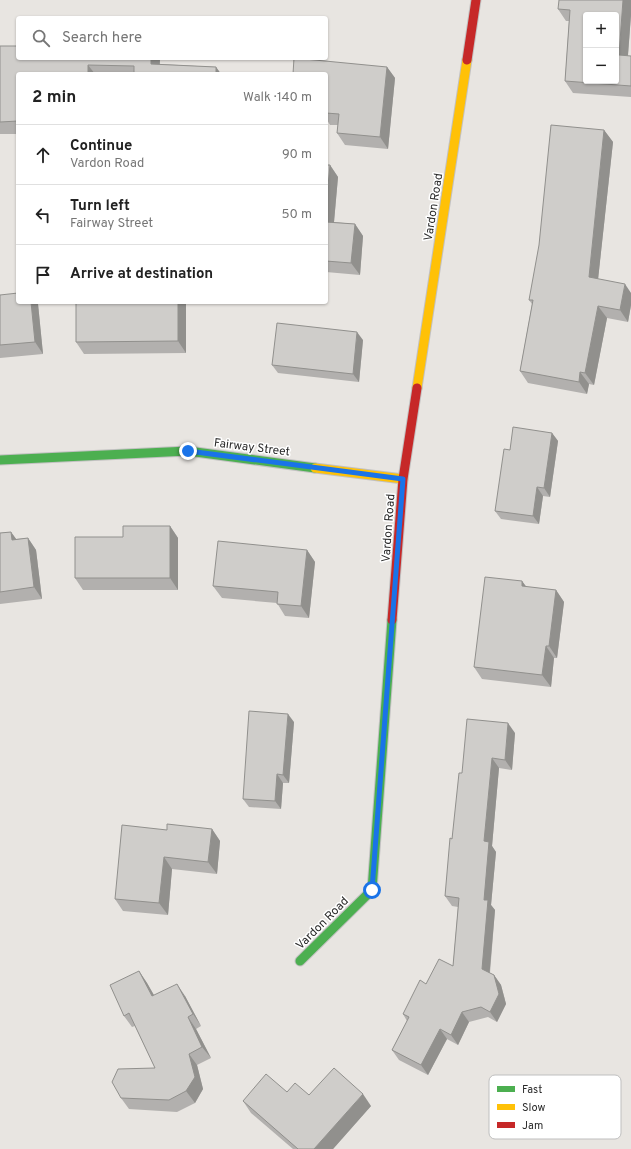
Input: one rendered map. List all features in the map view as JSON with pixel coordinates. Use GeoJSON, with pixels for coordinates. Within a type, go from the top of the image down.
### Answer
{"type":"FeatureCollection","features":[{"type":"Feature","properties":{"kind":"street","name":"Vardon Road"},"geometry":{"type":"LineString","coordinates":[[300,961],[372,890],[403,479],[476,0]]}},
{"type":"Feature","properties":{"kind":"street","name":"Fairway Street"},"geometry":{"type":"LineString","coordinates":[[0,460],[188,451],[403,479]]}},
{"type":"Feature","properties":{"kind":"building"},"geometry":{"type":"Polygon","coordinates":[[[559,0],[623,0],[619,55],[619,12],[583,12],[583,82],[565,81],[570,10],[558,9],[559,0]]]}},
{"type":"Feature","properties":{"kind":"building"},"geometry":{"type":"Polygon","coordinates":[[[0,46],[16,46],[16,60],[151,60],[151,64],[216,67],[216,72],[134,72],[134,66],[88,65],[88,72],[16,72],[16,121],[0,122],[0,46]]]}},
{"type":"Feature","properties":{"kind":"building"},"geometry":{"type":"Polygon","coordinates":[[[619,55],[631,56],[631,86],[605,84],[619,84],[619,55]]]}},
{"type":"Feature","properties":{"kind":"building"},"geometry":{"type":"Polygon","coordinates":[[[294,60],[315,60],[387,67],[380,137],[337,133],[339,114],[328,113],[328,72],[293,72],[294,60]]]}},
{"type":"Feature","properties":{"kind":"building"},"geometry":{"type":"Polygon","coordinates":[[[551,125],[604,130],[589,277],[625,284],[620,310],[598,306],[585,373],[580,372],[579,382],[520,371],[533,300],[529,300],[539,245],[551,125]]]}},
{"type":"Feature","properties":{"kind":"building"},"geometry":{"type":"Polygon","coordinates":[[[328,165],[330,165],[328,186],[328,165]]]}},
{"type":"Feature","properties":{"kind":"building"},"geometry":{"type":"Polygon","coordinates":[[[328,222],[355,224],[351,263],[328,261],[328,222]]]}},
{"type":"Feature","properties":{"kind":"building"},"geometry":{"type":"Polygon","coordinates":[[[16,293],[16,304],[31,304],[35,342],[0,345],[0,295],[16,293]]]}},
{"type":"Feature","properties":{"kind":"building"},"geometry":{"type":"Polygon","coordinates":[[[76,304],[178,304],[178,341],[76,342],[76,304]]]}},
{"type":"Feature","properties":{"kind":"building"},"geometry":{"type":"Polygon","coordinates":[[[277,323],[357,332],[353,374],[272,365],[277,323]]]}},
{"type":"Feature","properties":{"kind":"building"},"geometry":{"type":"Polygon","coordinates":[[[513,427],[552,433],[544,488],[537,487],[533,516],[495,511],[504,449],[510,450],[513,427]]]}},
{"type":"Feature","properties":{"kind":"building"},"geometry":{"type":"Polygon","coordinates":[[[123,526],[170,526],[170,578],[75,578],[75,537],[123,537],[123,526]]]}},
{"type":"Feature","properties":{"kind":"building"},"geometry":{"type":"Polygon","coordinates":[[[11,532],[12,540],[28,538],[34,587],[0,592],[0,533],[11,532]]]}},
{"type":"Feature","properties":{"kind":"building"},"geometry":{"type":"Polygon","coordinates":[[[218,541],[307,550],[301,606],[277,604],[278,592],[213,586],[218,541]]]}},
{"type":"Feature","properties":{"kind":"building"},"geometry":{"type":"Polygon","coordinates":[[[485,577],[522,581],[522,586],[556,590],[549,646],[546,646],[542,675],[474,667],[485,577]]]}},
{"type":"Feature","properties":{"kind":"building"},"geometry":{"type":"Polygon","coordinates":[[[249,711],[288,714],[283,775],[277,774],[275,801],[243,799],[249,711]]]}},
{"type":"Feature","properties":{"kind":"building"},"geometry":{"type":"Polygon","coordinates":[[[467,719],[508,723],[505,760],[492,758],[484,841],[489,842],[484,900],[488,900],[482,969],[494,975],[499,994],[490,1012],[481,1007],[462,1012],[451,1035],[440,1029],[421,1065],[392,1050],[409,1017],[403,1014],[420,980],[426,984],[439,959],[453,966],[459,898],[445,896],[450,838],[452,839],[459,773],[462,773],[467,719]]]}},
{"type":"Feature","properties":{"kind":"building"},"geometry":{"type":"Polygon","coordinates":[[[167,824],[212,829],[208,862],[164,857],[159,903],[115,899],[122,825],[167,830],[167,824]]]}},
{"type":"Feature","properties":{"kind":"building"},"geometry":{"type":"Polygon","coordinates":[[[139,971],[152,996],[177,984],[193,1014],[188,1017],[202,1047],[189,1054],[195,1077],[186,1091],[169,1100],[121,1098],[112,1082],[118,1069],[155,1068],[129,1013],[124,1016],[110,985],[139,971]]]}},
{"type":"Feature","properties":{"kind":"building"},"geometry":{"type":"Polygon","coordinates":[[[334,1068],[363,1094],[314,1149],[298,1149],[243,1101],[266,1074],[287,1092],[295,1083],[309,1095],[334,1068]]]}},
{"type":"Feature","properties":{"kind":"traffic: fast"},"geometry":{"type":"LineString","coordinates":[[0,460],[188,451],[315,468]]}},
{"type":"Feature","properties":{"kind":"traffic: fast"},"geometry":{"type":"LineString","coordinates":[[300,961],[372,890],[392,620]]}},
{"type":"Feature","properties":{"kind":"traffic: slow"},"geometry":{"type":"LineString","coordinates":[[417,388],[467,60]]}},
{"type":"Feature","properties":{"kind":"traffic: slow"},"geometry":{"type":"LineString","coordinates":[[315,468],[403,479]]}},
{"type":"Feature","properties":{"kind":"traffic: jam"},"geometry":{"type":"LineString","coordinates":[[467,60],[476,0]]}},
{"type":"Feature","properties":{"kind":"traffic: jam"},"geometry":{"type":"LineString","coordinates":[[392,620],[403,479],[417,388]]}},
{"type":"Feature","properties":{"kind":"route"},"geometry":{"type":"LineString","coordinates":[[188,451],[403,479],[372,890]]}}]}
